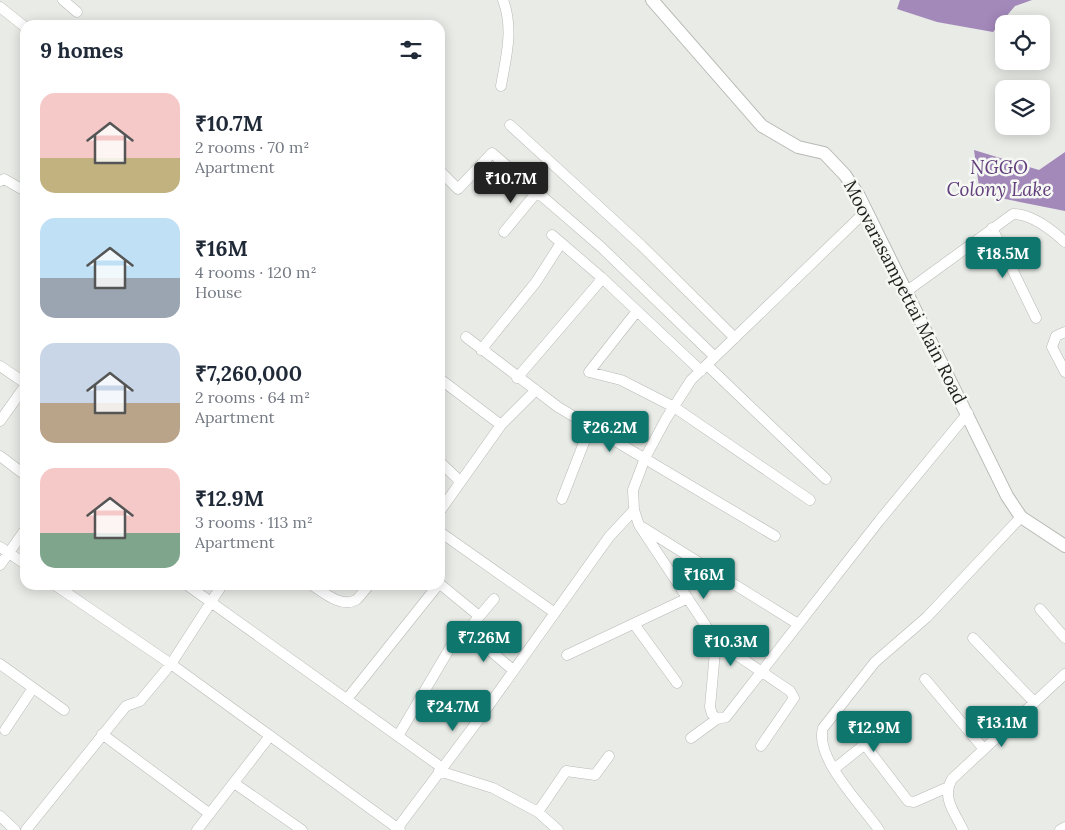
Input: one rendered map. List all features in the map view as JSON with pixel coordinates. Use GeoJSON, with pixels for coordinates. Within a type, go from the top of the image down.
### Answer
{"type":"FeatureCollection","features":[{"type":"Feature","properties":{"kind":"street"},"geometry":{"type":"LineString","coordinates":[[63,0],[77,12]]}},
{"type":"Feature","properties":{"kind":"street"},"geometry":{"type":"LineString","coordinates":[[501,86],[510,34],[509,15],[503,0]]}},
{"type":"Feature","properties":{"kind":"street","name":"Moovarasampettai Main Road"},"geometry":{"type":"LineString","coordinates":[[652,0],[762,126],[798,147],[824,153],[845,175],[866,211],[968,413],[1007,496],[1021,518],[1065,546]]}},
{"type":"Feature","properties":{"kind":"street"},"geometry":{"type":"LineString","coordinates":[[0,7],[20,23]]}},
{"type":"Feature","properties":{"kind":"street"},"geometry":{"type":"LineString","coordinates":[[510,125],[641,245],[735,338]]}},
{"type":"Feature","properties":{"kind":"street"},"geometry":{"type":"LineString","coordinates":[[445,176],[458,189],[492,153],[600,247],[715,357]]}},
{"type":"Feature","properties":{"kind":"street"},"geometry":{"type":"LineString","coordinates":[[0,181],[4,179],[20,188]]}},
{"type":"Feature","properties":{"kind":"street"},"geometry":{"type":"LineString","coordinates":[[504,232],[537,192]]}},
{"type":"Feature","properties":{"kind":"street"},"geometry":{"type":"LineString","coordinates":[[761,746],[794,698],[790,691],[716,642],[639,525],[634,510],[633,490],[645,458],[691,380],[866,211]]}},
{"type":"Feature","properties":{"kind":"street"},"geometry":{"type":"LineString","coordinates":[[906,291],[1013,214],[1018,214],[1041,225],[1065,242]]}},
{"type":"Feature","properties":{"kind":"street"},"geometry":{"type":"LineString","coordinates":[[992,228],[1036,318]]}},
{"type":"Feature","properties":{"kind":"street"},"geometry":{"type":"LineString","coordinates":[[552,235],[704,368],[826,479]]}},
{"type":"Feature","properties":{"kind":"street"},"geometry":{"type":"LineString","coordinates":[[482,350],[536,282],[561,243]]}},
{"type":"Feature","properties":{"kind":"street"},"geometry":{"type":"LineString","coordinates":[[517,378],[602,278]]}},
{"type":"Feature","properties":{"kind":"street"},"geometry":{"type":"LineString","coordinates":[[637,311],[589,372],[621,380],[674,407],[810,500]]}},
{"type":"Feature","properties":{"kind":"street"},"geometry":{"type":"LineString","coordinates":[[1065,332],[1056,336],[1052,347],[1065,372]]}},
{"type":"Feature","properties":{"kind":"street"},"geometry":{"type":"LineString","coordinates":[[466,337],[517,378],[590,428],[645,458],[775,536]]}},
{"type":"Feature","properties":{"kind":"street"},"geometry":{"type":"LineString","coordinates":[[0,366],[20,381]]}},
{"type":"Feature","properties":{"kind":"street"},"geometry":{"type":"LineString","coordinates":[[445,382],[502,425]]}},
{"type":"Feature","properties":{"kind":"street"},"geometry":{"type":"LineString","coordinates":[[445,503],[502,425],[536,390]]}},
{"type":"Feature","properties":{"kind":"street"},"geometry":{"type":"LineString","coordinates":[[0,421],[20,392]]}},
{"type":"Feature","properties":{"kind":"street"},"geometry":{"type":"LineString","coordinates":[[691,738],[717,719],[726,717],[798,624],[968,413]]}},
{"type":"Feature","properties":{"kind":"street"},"geometry":{"type":"LineString","coordinates":[[562,499],[590,428]]}},
{"type":"Feature","properties":{"kind":"street"},"geometry":{"type":"LineString","coordinates":[[0,456],[20,471]]}},
{"type":"Feature","properties":{"kind":"street"},"geometry":{"type":"LineString","coordinates":[[445,467],[460,481]]}},
{"type":"Feature","properties":{"kind":"street"},"geometry":{"type":"LineString","coordinates":[[62,590],[171,664],[398,829],[609,537],[634,510]]}},
{"type":"Feature","properties":{"kind":"street"},"geometry":{"type":"LineString","coordinates":[[879,830],[825,756],[820,736],[823,728],[875,662],[926,617],[1021,518]]}},
{"type":"Feature","properties":{"kind":"street"},"geometry":{"type":"LineString","coordinates":[[639,525],[798,624]]}},
{"type":"Feature","properties":{"kind":"street"},"geometry":{"type":"LineString","coordinates":[[0,565],[4,550],[20,535]]}},
{"type":"Feature","properties":{"kind":"street"},"geometry":{"type":"LineString","coordinates":[[445,536],[555,613]]}},
{"type":"Feature","properties":{"kind":"street"},"geometry":{"type":"LineString","coordinates":[[4,550],[20,561]]}},
{"type":"Feature","properties":{"kind":"street"},"geometry":{"type":"LineString","coordinates":[[194,590],[398,736],[440,769],[493,788],[538,812],[558,830]]}},
{"type":"Feature","properties":{"kind":"street"},"geometry":{"type":"LineString","coordinates":[[26,830],[126,706],[140,701],[171,664],[219,590]]}},
{"type":"Feature","properties":{"kind":"street"},"geometry":{"type":"LineString","coordinates":[[320,590],[337,600],[346,602],[356,600],[363,590]]}},
{"type":"Feature","properties":{"kind":"street"},"geometry":{"type":"LineString","coordinates":[[347,699],[435,590]]}},
{"type":"Feature","properties":{"kind":"street"},"geometry":{"type":"LineString","coordinates":[[445,590],[479,616]]}},
{"type":"Feature","properties":{"kind":"street"},"geometry":{"type":"LineString","coordinates":[[567,655],[688,598]]}},
{"type":"Feature","properties":{"kind":"street"},"geometry":{"type":"LineString","coordinates":[[398,736],[457,636],[467,631],[494,599]]}},
{"type":"Feature","properties":{"kind":"street"},"geometry":{"type":"LineString","coordinates":[[1040,609],[1065,638]]}},
{"type":"Feature","properties":{"kind":"street"},"geometry":{"type":"LineString","coordinates":[[634,624],[677,682]]}},
{"type":"Feature","properties":{"kind":"street"},"geometry":{"type":"LineString","coordinates":[[467,631],[513,670]]}},
{"type":"Feature","properties":{"kind":"street"},"geometry":{"type":"LineString","coordinates":[[973,638],[1034,702]]}},
{"type":"Feature","properties":{"kind":"street"},"geometry":{"type":"LineString","coordinates":[[716,642],[710,706],[712,714],[717,719]]}},
{"type":"Feature","properties":{"kind":"street"},"geometry":{"type":"LineString","coordinates":[[0,664],[64,710]]}},
{"type":"Feature","properties":{"kind":"street"},"geometry":{"type":"LineString","coordinates":[[865,744],[908,801],[914,802],[946,788],[952,779],[983,748],[1065,674]]}},
{"type":"Feature","properties":{"kind":"street"},"geometry":{"type":"LineString","coordinates":[[926,679],[983,748]]}},
{"type":"Feature","properties":{"kind":"street"},"geometry":{"type":"LineString","coordinates":[[5,730],[33,688]]}},
{"type":"Feature","properties":{"kind":"street"},"geometry":{"type":"LineString","coordinates":[[834,769],[899,717]]}},
{"type":"Feature","properties":{"kind":"street"},"geometry":{"type":"LineString","coordinates":[[102,734],[210,814]]}},
{"type":"Feature","properties":{"kind":"street"},"geometry":{"type":"LineString","coordinates":[[197,830],[270,736]]}},
{"type":"Feature","properties":{"kind":"street"},"geometry":{"type":"LineString","coordinates":[[538,812],[566,770],[595,775],[609,756]]}},
{"type":"Feature","properties":{"kind":"street"},"geometry":{"type":"LineString","coordinates":[[234,783],[302,830]]}},
{"type":"Feature","properties":{"kind":"street"},"geometry":{"type":"LineString","coordinates":[[946,788],[948,800],[963,830]]}},
{"type":"Feature","properties":{"kind":"street"},"geometry":{"type":"LineString","coordinates":[[0,816],[15,830]]}},
{"type":"Feature","properties":{"kind":"street"},"geometry":{"type":"LineString","coordinates":[[1060,830],[1065,826]]}},
{"type":"Feature","properties":{"kind":"water"},"geometry":{"type":"Polygon","coordinates":[[[900,0],[1032,0],[1015,6],[1007,15],[995,15],[995,30],[993,32],[937,22],[897,9],[900,0]]]}},
{"type":"Feature","properties":{"kind":"water","name":"NGGO Colony Lake"},"geometry":{"type":"Polygon","coordinates":[[[974,150],[1039,170],[1065,152],[1065,211],[980,194],[974,150]]]}}]}
